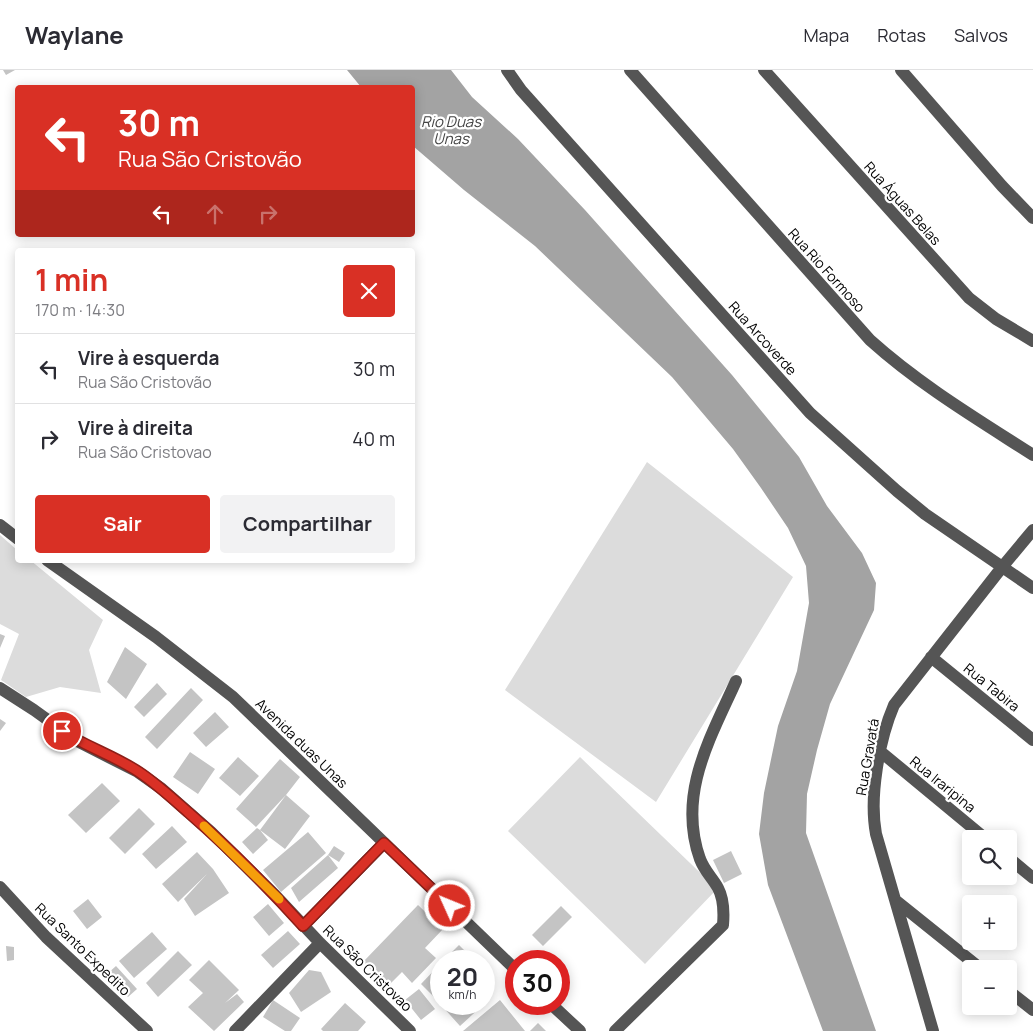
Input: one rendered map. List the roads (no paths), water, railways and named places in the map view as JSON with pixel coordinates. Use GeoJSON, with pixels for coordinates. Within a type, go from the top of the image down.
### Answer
{"type":"FeatureCollection","features":[{"type":"Feature","properties":{"kind":"street","name":"Rua Arcoverde"},"geometry":{"type":"LineString","coordinates":[[507,70],[528,97],[810,413],[870,469],[925,514],[1033,588]]}},
{"type":"Feature","properties":{"kind":"street","name":"Rua Rio Formoso"},"geometry":{"type":"LineString","coordinates":[[630,70],[870,340],[908,372],[952,404],[1033,455]]}},
{"type":"Feature","properties":{"kind":"street","name":"Rua Águas Belas"},"geometry":{"type":"LineString","coordinates":[[764,70],[969,298],[996,319],[1033,341]]}},
{"type":"Feature","properties":{"kind":"street"},"geometry":{"type":"LineString","coordinates":[[901,70],[1008,193],[1033,218]]}},
{"type":"Feature","properties":{"kind":"street"},"geometry":{"type":"LineString","coordinates":[[0,525],[15,537]]}},
{"type":"Feature","properties":{"kind":"street","name":"Rua Gravatá"},"geometry":{"type":"LineString","coordinates":[[933,1031],[874,823],[875,788],[881,752],[888,719],[894,705],[1033,530]]}},
{"type":"Feature","properties":{"kind":"street","name":"Avenida duas Unas"},"geometry":{"type":"LineString","coordinates":[[51,563],[156,637],[233,697],[505,959]]}},
{"type":"Feature","properties":{"kind":"street","name":"Rua Tabira"},"geometry":{"type":"LineString","coordinates":[[931,657],[1033,740]]}},
{"type":"Feature","properties":{"kind":"street"},"geometry":{"type":"LineString","coordinates":[[615,1031],[723,925],[724,912],[718,888],[706,873],[700,858],[691,813],[693,792],[706,748],[736,682]]}},
{"type":"Feature","properties":{"kind":"street","name":"Rua São Cristovao"},"geometry":{"type":"LineString","coordinates":[[0,688],[77,741],[138,772],[162,789],[218,839],[410,1031]]}},
{"type":"Feature","properties":{"kind":"street","name":"Rua Iraripina"},"geometry":{"type":"LineString","coordinates":[[881,752],[975,830]]}},
{"type":"Feature","properties":{"kind":"street"},"geometry":{"type":"LineString","coordinates":[[303,926],[384,843]]}},
{"type":"Feature","properties":{"kind":"street"},"geometry":{"type":"LineString","coordinates":[[1017,865],[1033,878]]}},
{"type":"Feature","properties":{"kind":"street","name":"Rua Santo Expedito"},"geometry":{"type":"LineString","coordinates":[[0,887],[46,937],[147,1031]]}},
{"type":"Feature","properties":{"kind":"street"},"geometry":{"type":"LineString","coordinates":[[896,900],[970,960]]}},
{"type":"Feature","properties":{"kind":"street"},"geometry":{"type":"LineString","coordinates":[[234,1031],[320,943]]}},
{"type":"Feature","properties":{"kind":"street"},"geometry":{"type":"LineString","coordinates":[[1017,997],[1033,1010]]}},
{"type":"Feature","properties":{"kind":"street"},"geometry":{"type":"LineString","coordinates":[[563,1015],[580,1031]]}},
{"type":"Feature","properties":{"kind":"water","name":"Rio Duas Unas"},"geometry":{"type":"Polygon","coordinates":[[[347,70],[451,70],[472,97],[518,139],[585,210],[732,375],[799,457],[827,506],[862,553],[876,583],[874,610],[830,704],[807,794],[806,833],[876,1031],[823,1031],[768,885],[759,834],[764,793],[778,726],[797,671],[809,603],[806,566],[788,528],[733,449],[672,377],[535,246],[464,190],[415,148],[415,85],[359,85],[347,70]]]}}]}
